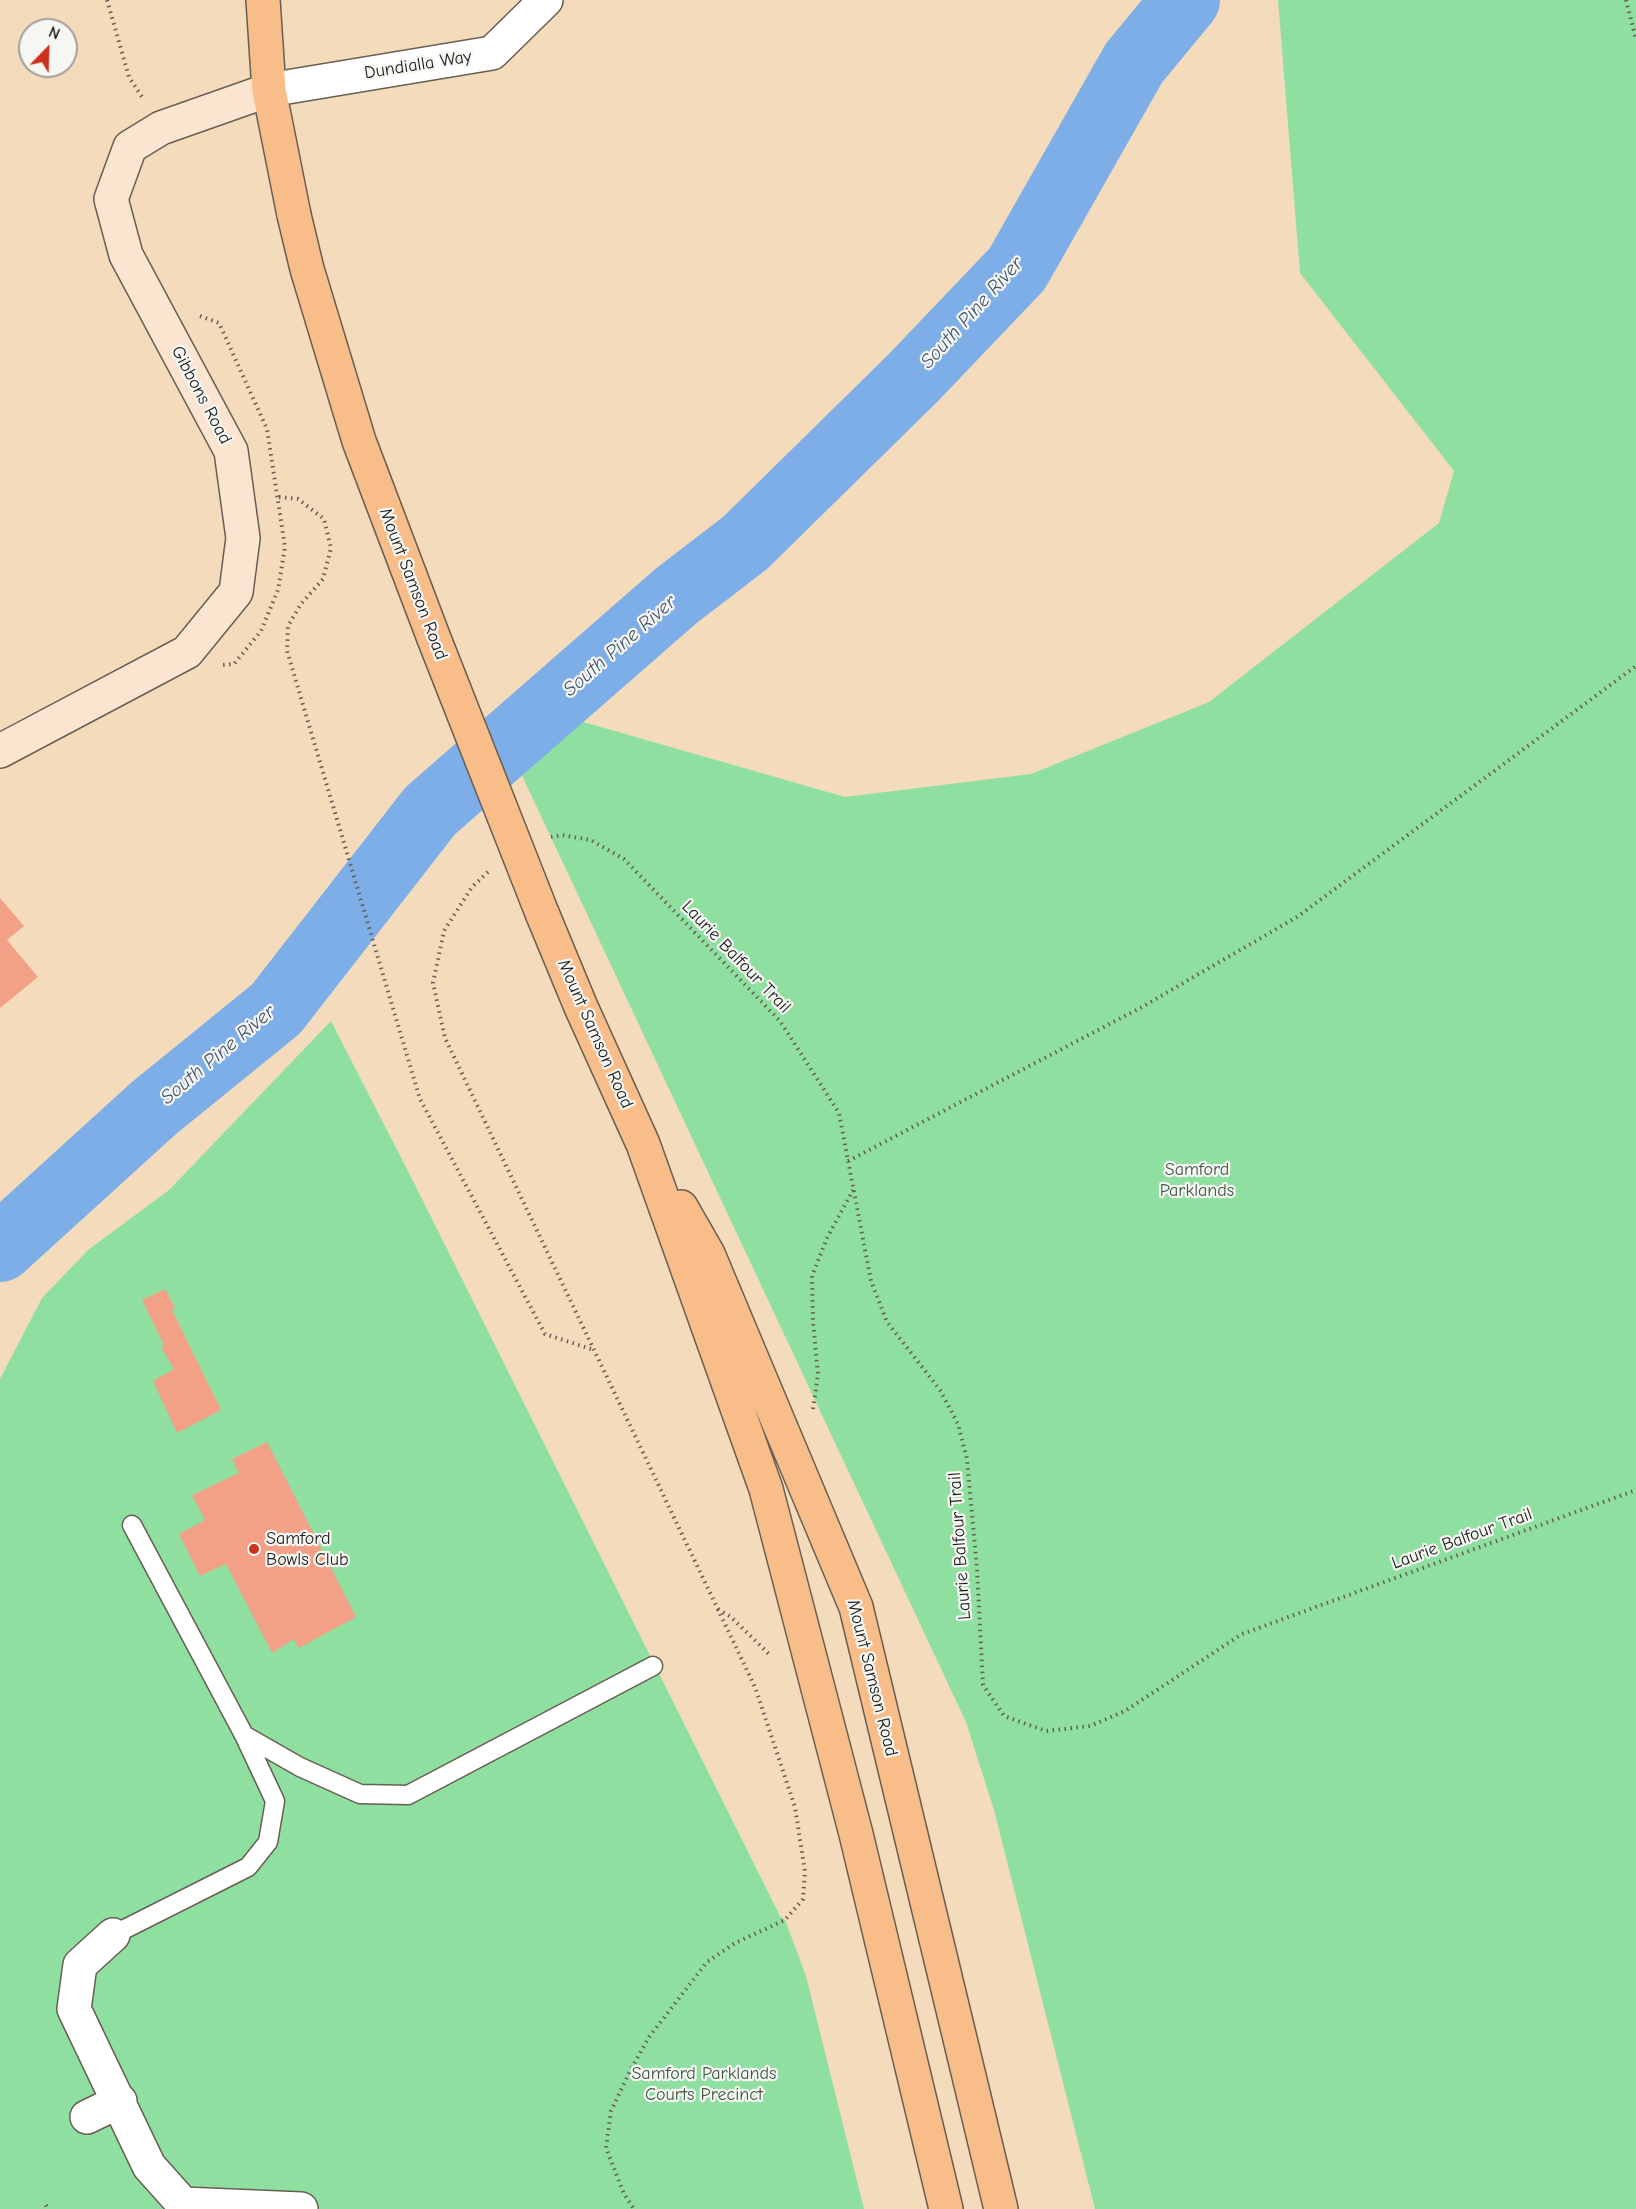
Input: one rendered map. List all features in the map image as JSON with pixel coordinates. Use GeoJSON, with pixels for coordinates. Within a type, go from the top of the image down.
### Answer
{"type":"FeatureCollection","features":[{"type":"Feature","properties":{"kind":"main road","name":"Mount Samson Road"},"geometry":{"type":"LineString","coordinates":[[263,0],[269,90],[294,215],[307,269],[358,441],[542,913],[581,1007],[643,1144],[766,1489],[856,1834],[946,2209]]}},
{"type":"Feature","properties":{"kind":"main road","name":"Mount Samson Road"},"geometry":{"type":"LineString","coordinates":[[643,1144],[708,1254],[856,1607],[1001,2209]]}},
{"type":"Feature","properties":{"kind":"street","name":"Dundialla Way"},"geometry":{"type":"LineString","coordinates":[[269,90],[492,53],[546,0]]}},
{"type":"Feature","properties":{"kind":"street","name":"Gibbons Road"},"geometry":{"type":"LineString","coordinates":[[0,751],[187,652],[236,592],[243,538],[231,451],[126,255],[111,199],[130,147],[161,128],[269,90]]}},
{"type":"Feature","properties":{"kind":"street"},"geometry":{"type":"LineString","coordinates":[[113,1935],[80,1965],[74,2009],[120,2101],[149,2166],[183,2204],[302,2209]]}},
{"type":"Feature","properties":{"kind":"street"},"geometry":{"type":"LineString","coordinates":[[87,2117],[120,2101]]}},
{"type":"Feature","properties":{"kind":"lane"},"geometry":{"type":"LineString","coordinates":[[113,1935],[248,1867],[268,1842],[275,1801],[244,1735],[132,1525]]}},
{"type":"Feature","properties":{"kind":"lane"},"geometry":{"type":"LineString","coordinates":[[244,1735],[300,1767],[360,1794],[408,1795],[653,1666]]}},
{"type":"Feature","properties":{"kind":"path"},"geometry":{"type":"LineString","coordinates":[[107,0],[129,77],[161,128]]}},
{"type":"Feature","properties":{"kind":"path"},"geometry":{"type":"LineString","coordinates":[[1626,0],[1636,39]]}},
{"type":"Feature","properties":{"kind":"path"},"geometry":{"type":"LineString","coordinates":[[279,497],[298,499],[324,519],[331,548],[323,579],[301,604],[288,626],[287,651],[420,1100],[545,1334],[594,1350]]}},
{"type":"Feature","properties":{"kind":"path"},"geometry":{"type":"LineString","coordinates":[[848,1161],[1142,1007],[1297,917],[1636,666]]}},
{"type":"Feature","properties":{"kind":"path","name":"Laurie Balfour Trail"},"geometry":{"type":"LineString","coordinates":[[561,835],[591,840],[624,859],[780,1021],[839,1113],[871,1281],[887,1322],[940,1390],[958,1424],[967,1459],[977,1569],[983,1685],[1004,1716],[1046,1731],[1090,1726],[1125,1711],[1242,1634],[1636,1490]]}},
{"type":"Feature","properties":{"kind":"path"},"geometry":{"type":"LineString","coordinates":[[472,887],[444,932],[433,983],[445,1038],[755,1687],[795,1807],[805,1872],[803,1899],[785,1920],[735,1943],[707,1962],[649,2037],[629,2073],[611,2111],[606,2148],[624,2194],[634,2209]]}},
{"type":"Feature","properties":{"kind":"path"},"geometry":{"type":"LineString","coordinates":[[796,1464],[812,1419],[818,1374],[813,1322],[813,1276],[827,1238],[854,1189]]}},
{"type":"Feature","properties":{"kind":"green space","name":"Samford Parklands"},"geometry":{"type":"Polygon","coordinates":[[[1278,0],[1636,0],[1636,2209],[1095,2209],[994,1810],[966,1722],[503,735],[559,715],[845,797],[1031,774],[1209,702],[1439,523],[1454,471],[1300,273],[1278,0]]]}},
{"type":"Feature","properties":{"kind":"green space","name":"Samford Parklands Courts Precinct"},"geometry":{"type":"Polygon","coordinates":[[[331,1021],[780,1916],[785,1920],[806,1976],[864,2209],[0,2209],[0,1379],[42,1298],[88,1250],[169,1190],[331,1021]]]}},
{"type":"Feature","properties":{"kind":"building"},"geometry":{"type":"Polygon","coordinates":[[[0,898],[24,926],[7,940],[38,977],[0,1008],[0,898]]]}},
{"type":"Feature","properties":{"kind":"building"},"geometry":{"type":"Polygon","coordinates":[[[165,1289],[175,1308],[172,1310],[221,1410],[177,1433],[153,1381],[174,1369],[161,1347],[164,1345],[142,1300],[165,1289]]]}},
{"type":"Feature","properties":{"kind":"building","name":"Samford Bowls Club"},"geometry":{"type":"Polygon","coordinates":[[[267,1442],[356,1617],[299,1648],[294,1639],[272,1653],[226,1564],[200,1576],[179,1534],[205,1520],[192,1495],[239,1473],[232,1459],[267,1442]]]}},
{"type":"Feature","properties":{"kind":"waterway","name":"South Pine River"},"geometry":{"type":"LineString","coordinates":[[0,1248],[154,1108],[276,1009],[430,811],[676,596],[745,543],[913,378],[1017,269],[1134,63],[1186,0]]}},
{"type":"Feature","properties":{"kind":"place","name":"Samford Bowls Club"},"geometry":{"type":"Point","coordinates":[254,1549]}}]}
